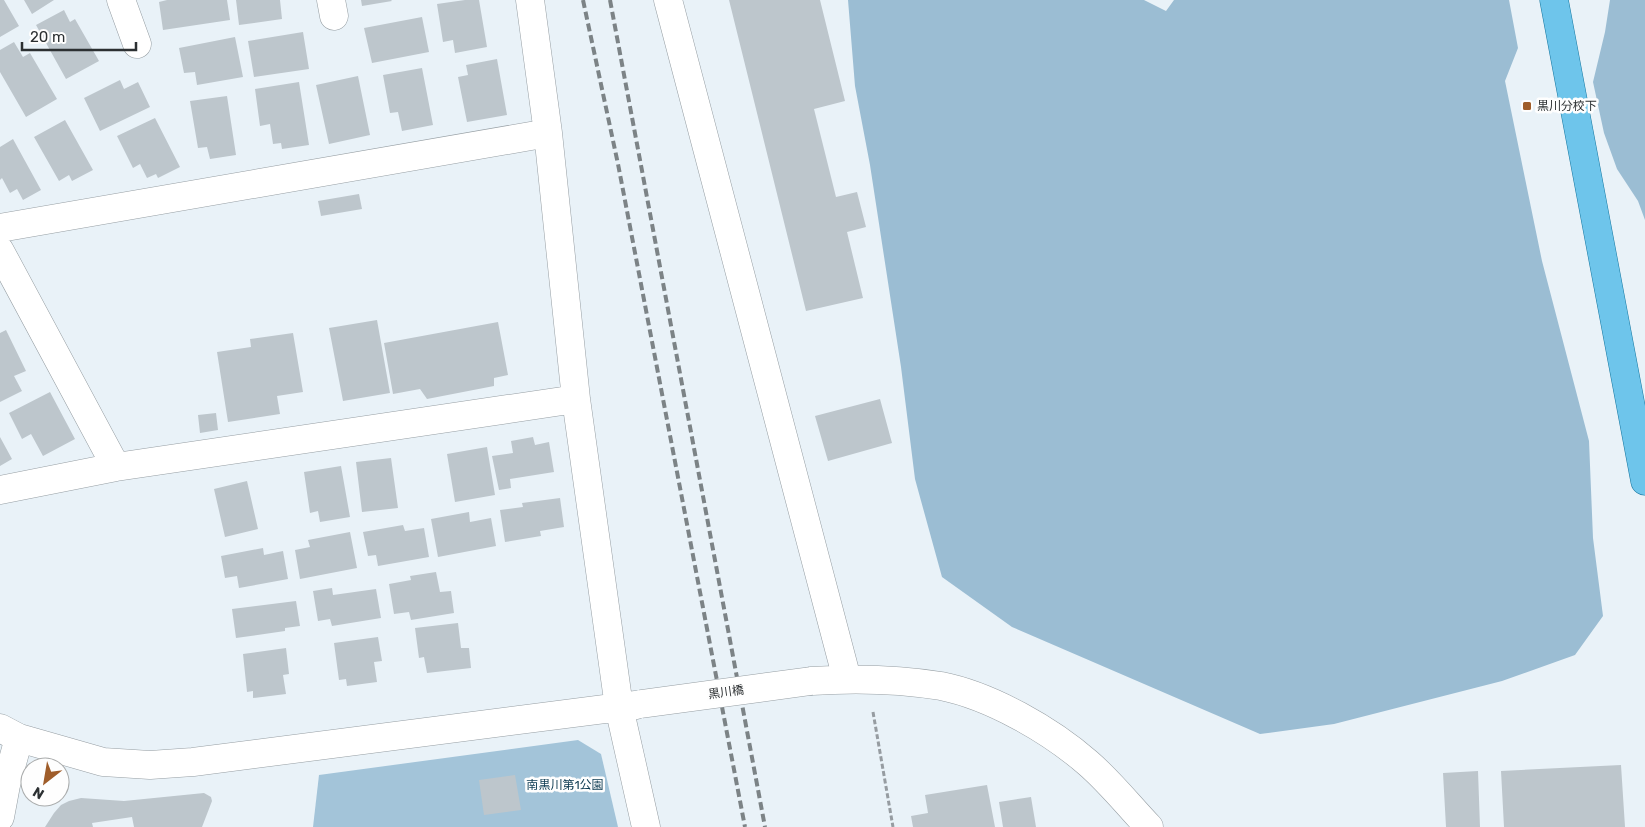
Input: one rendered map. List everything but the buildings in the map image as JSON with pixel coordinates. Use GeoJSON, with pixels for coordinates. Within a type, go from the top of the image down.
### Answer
{"type":"FeatureCollection","features":[{"type":"Feature","properties":{"kind":"main road"},"geometry":{"type":"LineString","coordinates":[[1554,0],[1645,481]]}},
{"type":"Feature","properties":{"kind":"street"},"geometry":{"type":"LineString","coordinates":[[121,0],[137,44]]}},
{"type":"Feature","properties":{"kind":"street"},"geometry":{"type":"LineString","coordinates":[[530,0],[548,133],[576,399],[630,706],[646,827]]}},
{"type":"Feature","properties":{"kind":"street"},"geometry":{"type":"LineString","coordinates":[[668,0],[847,679]]}},
{"type":"Feature","properties":{"kind":"street"},"geometry":{"type":"LineString","coordinates":[[0,228],[548,133]]}},
{"type":"Feature","properties":{"kind":"street"},"geometry":{"type":"LineString","coordinates":[[0,251],[116,468]]}},
{"type":"Feature","properties":{"kind":"street"},"geometry":{"type":"LineString","coordinates":[[0,490],[116,468],[576,399]]}},
{"type":"Feature","properties":{"kind":"street","name":"黒川橋"},"geometry":{"type":"LineString","coordinates":[[10,733],[103,762],[150,765],[193,762],[811,681],[847,679],[900,681],[942,687],[978,697],[1022,718],[1057,738],[1090,764],[1149,827]]}},
{"type":"Feature","properties":{"kind":"street"},"geometry":{"type":"LineString","coordinates":[[0,817],[6,785],[10,733]]}},
{"type":"Feature","properties":{"kind":"path"},"geometry":{"type":"LineString","coordinates":[[872,703],[893,825]]}},
{"type":"Feature","properties":{"kind":"green space","name":"南黒川第1公園"},"geometry":{"type":"Polygon","coordinates":[[[578,740],[601,754],[618,827],[313,827],[319,775],[578,740]]]}},
{"type":"Feature","properties":{"kind":"shaded area"},"geometry":{"type":"Polygon","coordinates":[[[848,0],[1144,0],[1166,11],[1174,0],[1509,0],[1518,48],[1505,81],[1542,261],[1589,441],[1593,538],[1603,616],[1575,655],[1502,681],[1334,724],[1260,734],[1012,627],[942,577],[915,479],[901,367],[870,165],[855,86],[848,0]]]}},
{"type":"Feature","properties":{"kind":"shaded area"},"geometry":{"type":"Polygon","coordinates":[[[1610,0],[1645,0],[1645,220],[1638,201],[1617,169],[1604,133],[1593,82],[1605,32],[1610,0]]]}},
{"type":"Feature","properties":{"kind":"railway"},"geometry":{"type":"LineString","coordinates":[[583,0],[618,164],[745,827]]}},
{"type":"Feature","properties":{"kind":"railway"},"geometry":{"type":"LineString","coordinates":[[610,0],[765,827]]}},
{"type":"Feature","properties":{"kind":"place","name":"黒川分校下"},"geometry":{"type":"Point","coordinates":[1527,106]}}]}
